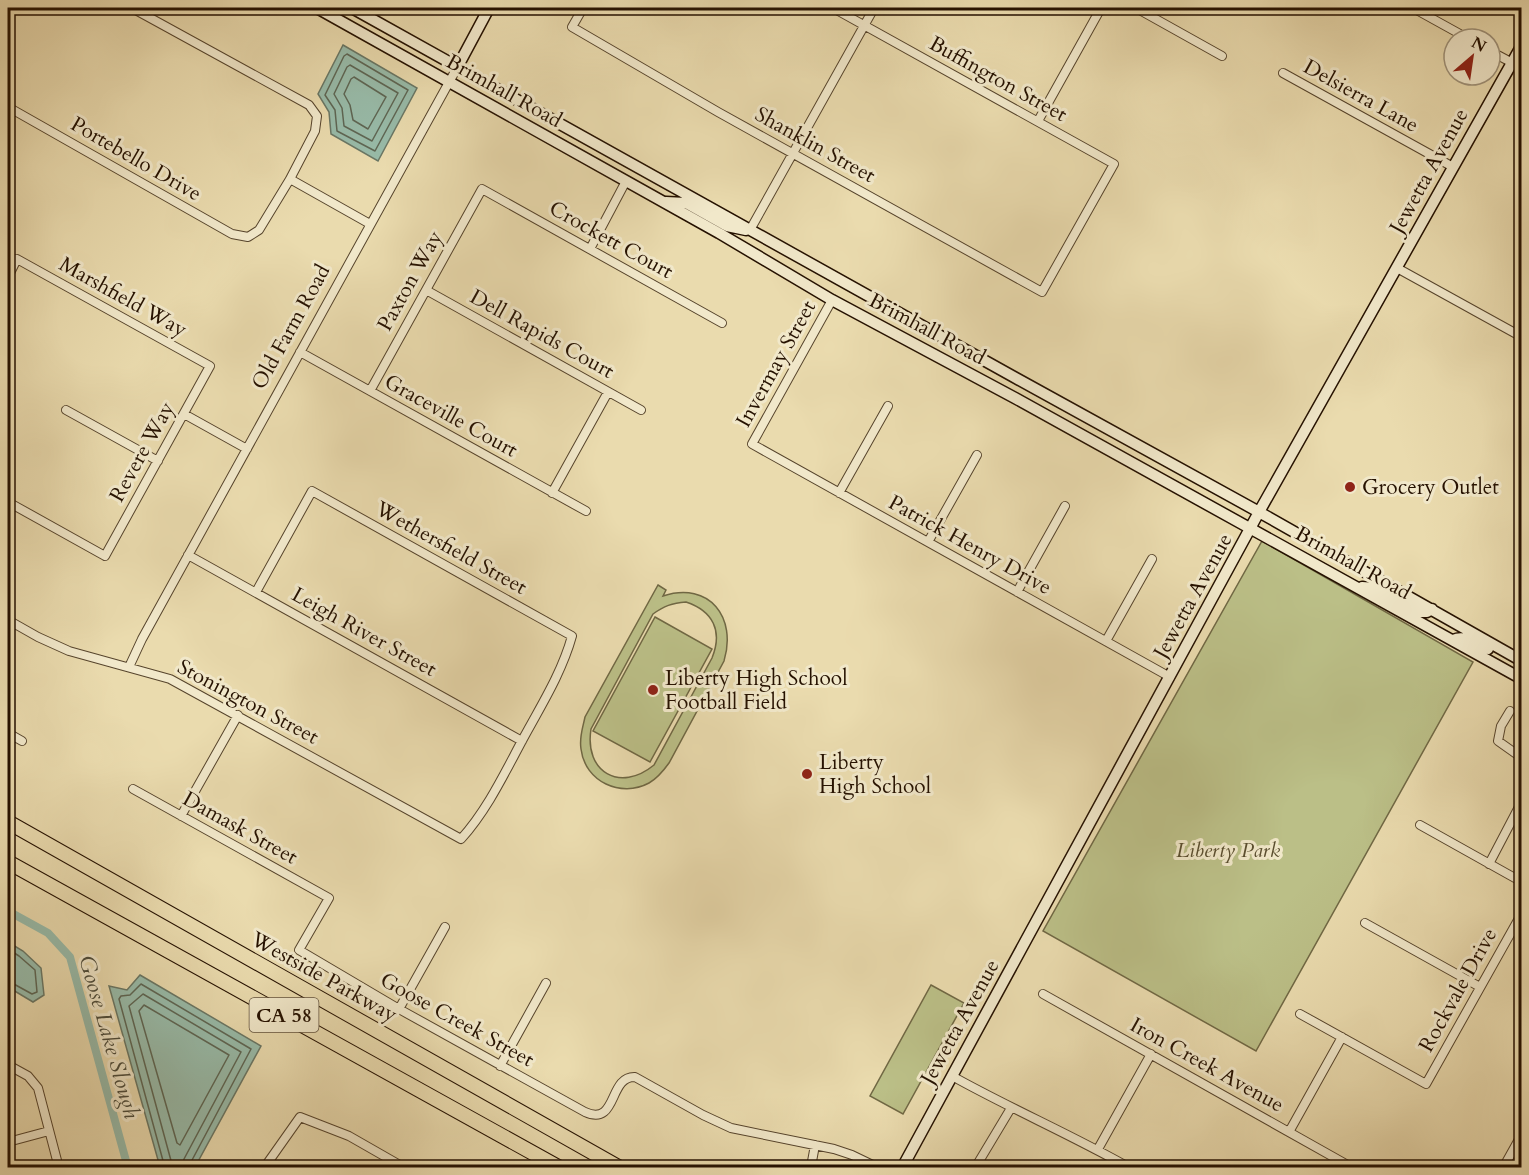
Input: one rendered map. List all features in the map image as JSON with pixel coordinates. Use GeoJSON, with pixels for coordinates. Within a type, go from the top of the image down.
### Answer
{"type":"FeatureCollection","features":[{"type":"Feature","properties":{"kind":"highway","name":"Westside Parkway"},"geometry":{"type":"LineString","coordinates":[[8,822],[620,1167]]}},
{"type":"Feature","properties":{"kind":"highway","name":"CA 58"},"geometry":{"type":"LineString","coordinates":[[8,862],[560,1167]]}},
{"type":"Feature","properties":{"kind":"street"},"geometry":{"type":"LineString","coordinates":[[132,8],[309,105],[317,116],[315,131],[290,179],[370,224]]}},
{"type":"Feature","properties":{"kind":"street","name":"Brimhall Road"},"geometry":{"type":"LineString","coordinates":[[317,8],[626,181],[832,300],[1015,398],[1521,679]]}},
{"type":"Feature","properties":{"kind":"street","name":"Brimhall Road"},"geometry":{"type":"LineString","coordinates":[[352,8],[1259,512],[1521,661]]}},
{"type":"Feature","properties":{"kind":"street","name":"Old Farm Road"},"geometry":{"type":"LineString","coordinates":[[129,667],[142,639],[489,8]]}},
{"type":"Feature","properties":{"kind":"street","name":"Shanklin Street"},"geometry":{"type":"LineString","coordinates":[[583,8],[572,27],[1042,292]]}},
{"type":"Feature","properties":{"kind":"street","name":"Buffington Street"},"geometry":{"type":"LineString","coordinates":[[833,8],[1114,164],[1042,292]]}},
{"type":"Feature","properties":{"kind":"street"},"geometry":{"type":"LineString","coordinates":[[663,202],[686,203],[727,226],[750,230],[874,8]]}},
{"type":"Feature","properties":{"kind":"street"},"geometry":{"type":"LineString","coordinates":[[1038,121],[1101,8]]}},
{"type":"Feature","properties":{"kind":"street"},"geometry":{"type":"LineString","coordinates":[[1136,8],[1222,56]]}},
{"type":"Feature","properties":{"kind":"street"},"geometry":{"type":"LineString","coordinates":[[1413,8],[1447,27]]}},
{"type":"Feature","properties":{"kind":"street","name":"Jewetta Avenue"},"geometry":{"type":"LineString","coordinates":[[902,1167],[1259,512],[1453,167],[1516,65],[1521,45]]}},
{"type":"Feature","properties":{"kind":"street"},"geometry":{"type":"LineString","coordinates":[[1502,57],[1516,65]]}},
{"type":"Feature","properties":{"kind":"street","name":"Delsierra Lane"},"geometry":{"type":"LineString","coordinates":[[1282,73],[1453,167]]}},
{"type":"Feature","properties":{"kind":"street","name":"Portebello Drive"},"geometry":{"type":"LineString","coordinates":[[8,107],[232,234],[248,237],[259,230],[290,179]]}},
{"type":"Feature","properties":{"kind":"street"},"geometry":{"type":"LineString","coordinates":[[590,249],[626,181]]}},
{"type":"Feature","properties":{"kind":"street","name":"Crockett Court"},"geometry":{"type":"LineString","coordinates":[[482,189],[722,322]]}},
{"type":"Feature","properties":{"kind":"street","name":"Paxton Way"},"geometry":{"type":"LineString","coordinates":[[370,391],[482,189]]}},
{"type":"Feature","properties":{"kind":"street","name":"Marshfield Way"},"geometry":{"type":"LineString","coordinates":[[8,277],[17,259],[210,366]]}},
{"type":"Feature","properties":{"kind":"street"},"geometry":{"type":"LineString","coordinates":[[1397,268],[1521,337]]}},
{"type":"Feature","properties":{"kind":"street","name":"Dell Rapids Court"},"geometry":{"type":"LineString","coordinates":[[426,290],[641,410]]}},
{"type":"Feature","properties":{"kind":"street","name":"Invermay Street"},"geometry":{"type":"LineString","coordinates":[[752,444],[832,300]]}},
{"type":"Feature","properties":{"kind":"street","name":"Graceville Court"},"geometry":{"type":"LineString","coordinates":[[300,352],[586,511]]}},
{"type":"Feature","properties":{"kind":"street","name":"Revere Way"},"geometry":{"type":"LineString","coordinates":[[8,502],[105,556],[210,366]]}},
{"type":"Feature","properties":{"kind":"street"},"geometry":{"type":"LineString","coordinates":[[552,493],[608,392]]}},
{"type":"Feature","properties":{"kind":"street"},"geometry":{"type":"LineString","coordinates":[[839,493],[888,406]]}},
{"type":"Feature","properties":{"kind":"street"},"geometry":{"type":"LineString","coordinates":[[66,410],[158,461]]}},
{"type":"Feature","properties":{"kind":"street"},"geometry":{"type":"LineString","coordinates":[[184,414],[247,448]]}},
{"type":"Feature","properties":{"kind":"street","name":"Patrick Henry Drive"},"geometry":{"type":"LineString","coordinates":[[752,444],[1170,677]]}},
{"type":"Feature","properties":{"kind":"street"},"geometry":{"type":"LineString","coordinates":[[928,542],[977,455]]}},
{"type":"Feature","properties":{"kind":"street","name":"Wethersfield Street"},"geometry":{"type":"LineString","coordinates":[[256,592],[312,491],[572,636],[560,671],[522,741]]}},
{"type":"Feature","properties":{"kind":"street"},"geometry":{"type":"LineString","coordinates":[[1017,592],[1065,506]]}},
{"type":"Feature","properties":{"kind":"street","name":"Leigh River Street"},"geometry":{"type":"LineString","coordinates":[[188,555],[522,741]]}},
{"type":"Feature","properties":{"kind":"street"},"geometry":{"type":"LineString","coordinates":[[1106,641],[1152,559]]}},
{"type":"Feature","properties":{"kind":"street"},"geometry":{"type":"LineString","coordinates":[[1356,586],[1375,588],[1419,612],[1432,609]]}},
{"type":"Feature","properties":{"kind":"street","name":"Stonington Street"},"geometry":{"type":"LineString","coordinates":[[8,620],[53,645],[170,679],[461,839],[484,811],[522,741]]}},
{"type":"Feature","properties":{"kind":"street"},"geometry":{"type":"LineString","coordinates":[[1453,640],[1464,638],[1508,660],[1521,661]]}},
{"type":"Feature","properties":{"kind":"street"},"geometry":{"type":"LineString","coordinates":[[1510,711],[1501,726],[1498,741],[1521,758]]}},
{"type":"Feature","properties":{"kind":"street"},"geometry":{"type":"LineString","coordinates":[[181,816],[238,715]]}},
{"type":"Feature","properties":{"kind":"street"},"geometry":{"type":"LineString","coordinates":[[8,733],[22,741]]}},
{"type":"Feature","properties":{"kind":"street","name":"Damask Street"},"geometry":{"type":"LineString","coordinates":[[133,789],[329,898],[299,950]]}},
{"type":"Feature","properties":{"kind":"street"},"geometry":{"type":"LineString","coordinates":[[1489,864],[1521,801]]}},
{"type":"Feature","properties":{"kind":"street"},"geometry":{"type":"LineString","coordinates":[[1420,825],[1521,882]]}},
{"type":"Feature","properties":{"kind":"street","name":"Rockvale Drive"},"geometry":{"type":"LineString","coordinates":[[1342,1037],[1426,1084],[1521,914]]}},
{"type":"Feature","properties":{"kind":"street"},"geometry":{"type":"LineString","coordinates":[[1365,923],[1480,987]]}},
{"type":"Feature","properties":{"kind":"street"},"geometry":{"type":"LineString","coordinates":[[399,1009],[445,927]]}},
{"type":"Feature","properties":{"kind":"street","name":"Goose Creek Street"},"geometry":{"type":"LineString","coordinates":[[299,950],[399,1009],[589,1114],[600,1114],[609,1107],[621,1083],[631,1077],[640,1079],[703,1115],[731,1128],[815,1145]]}},
{"type":"Feature","properties":{"kind":"street"},"geometry":{"type":"LineString","coordinates":[[500,1066],[546,983]]}},
{"type":"Feature","properties":{"kind":"street","name":"Iron Creek Avenue"},"geometry":{"type":"LineString","coordinates":[[1043,994],[1353,1167]]}},
{"type":"Feature","properties":{"kind":"street"},"geometry":{"type":"LineString","coordinates":[[1289,1132],[1342,1037],[1300,1014]]}},
{"type":"Feature","properties":{"kind":"street"},"geometry":{"type":"LineString","coordinates":[[1098,1149],[1150,1054]]}},
{"type":"Feature","properties":{"kind":"street"},"geometry":{"type":"LineString","coordinates":[[8,1065],[28,1076],[38,1088],[59,1167]]}},
{"type":"Feature","properties":{"kind":"street"},"geometry":{"type":"LineString","coordinates":[[952,1076],[1130,1167]]}},
{"type":"Feature","properties":{"kind":"street"},"geometry":{"type":"LineString","coordinates":[[975,1167],[1011,1108]]}},
{"type":"Feature","properties":{"kind":"street"},"geometry":{"type":"LineString","coordinates":[[264,1167],[300,1117],[350,1136],[405,1167]]}},
{"type":"Feature","properties":{"kind":"street"},"geometry":{"type":"LineString","coordinates":[[8,1142],[49,1131]]}},
{"type":"Feature","properties":{"kind":"street"},"geometry":{"type":"LineString","coordinates":[[1503,1167],[1521,1134]]}},
{"type":"Feature","properties":{"kind":"street"},"geometry":{"type":"LineString","coordinates":[[811,1167],[815,1145],[852,1155],[879,1167]]}},
{"type":"Feature","properties":{"kind":"green space","name":"Liberty Park"},"geometry":{"type":"Polygon","coordinates":[[[1262,541],[1473,662],[1256,1051],[1043,931],[1262,541]]]}},
{"type":"Feature","properties":{"kind":"green space"},"geometry":{"type":"Polygon","coordinates":[[[658,585],[666,590],[663,596],[680,593],[694,594],[706,599],[716,607],[727,631],[724,661],[669,763],[655,779],[638,787],[627,789],[616,788],[597,778],[584,761],[581,749],[585,717],[658,585]],[[686,602],[676,603],[653,614],[591,729],[590,744],[593,757],[607,774],[629,777],[654,765],[712,658],[716,631],[709,617],[686,602]]]}},
{"type":"Feature","properties":{"kind":"green space","name":"Liberty High School Football Field"},"geometry":{"type":"Polygon","coordinates":[[[655,617],[712,649],[650,762],[593,731],[655,617]]]}},
{"type":"Feature","properties":{"kind":"green space"},"geometry":{"type":"Polygon","coordinates":[[[931,985],[964,1003],[903,1114],[870,1096],[931,985]]]}},
{"type":"Feature","properties":{"kind":"water"},"geometry":{"type":"Polygon","coordinates":[[[343,45],[417,88],[378,161],[331,134],[329,112],[318,94],[343,45]]]}},
{"type":"Feature","properties":{"kind":"water"},"geometry":{"type":"Polygon","coordinates":[[[8,942],[23,951],[41,968],[44,995],[33,1002],[8,987],[8,942]]]}},
{"type":"Feature","properties":{"kind":"water"},"geometry":{"type":"Polygon","coordinates":[[[140,975],[261,1046],[195,1167],[160,1167],[109,986],[127,990],[140,975]]]}},
{"type":"Feature","properties":{"kind":"waterway","name":"Goose Lake Slough"},"geometry":{"type":"LineString","coordinates":[[8,911],[48,933],[70,957],[128,1168]]}},
{"type":"Feature","properties":{"kind":"place","name":"Grocery Outlet"},"geometry":{"type":"Point","coordinates":[1350,487]}},
{"type":"Feature","properties":{"kind":"place","name":"Liberty High School Football Field"},"geometry":{"type":"Point","coordinates":[653,690]}},
{"type":"Feature","properties":{"kind":"place","name":"Liberty High School"},"geometry":{"type":"Point","coordinates":[807,774]}}]}
